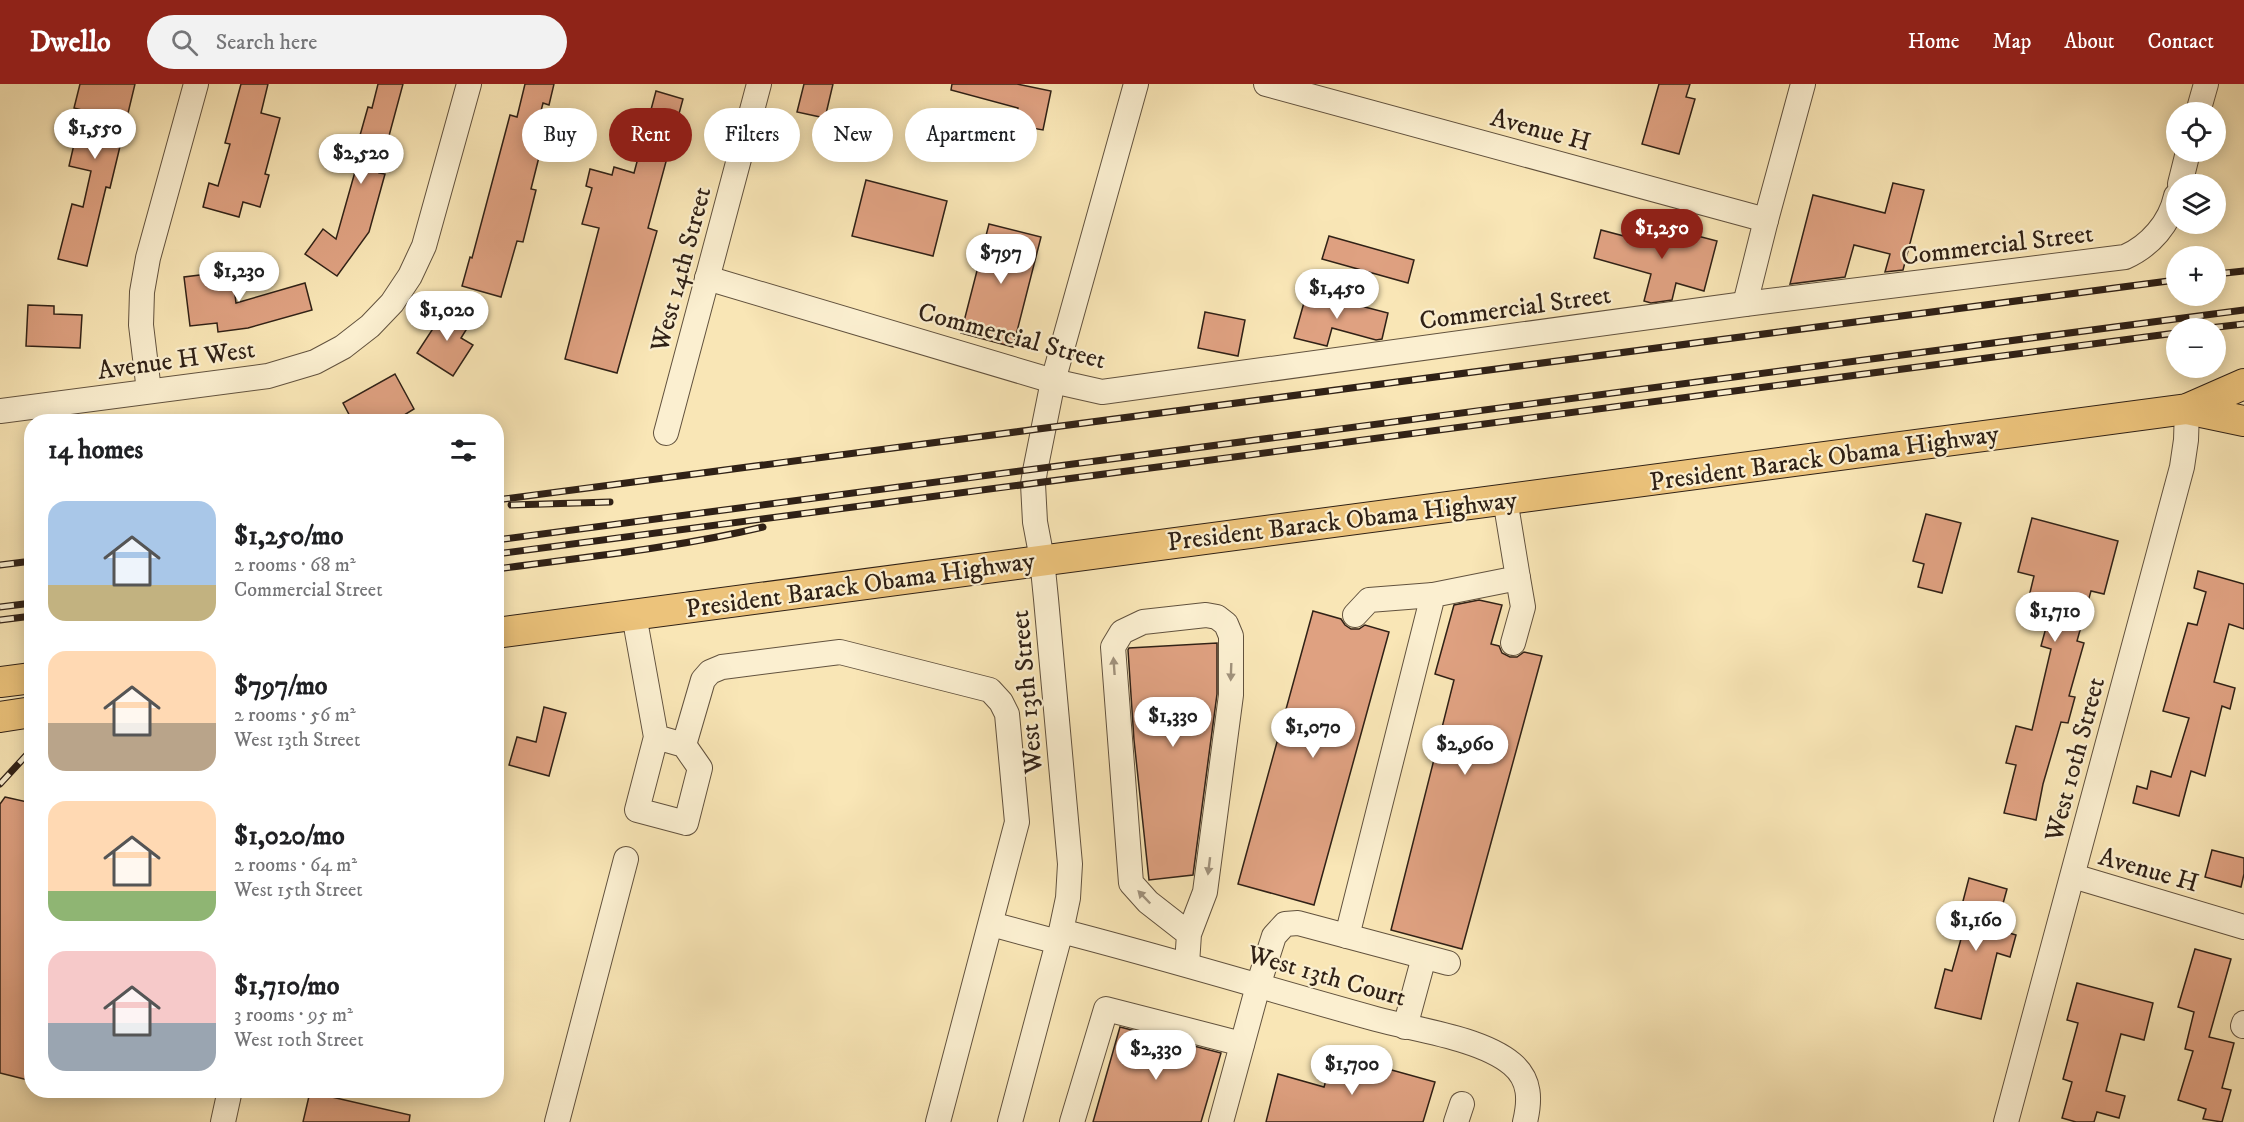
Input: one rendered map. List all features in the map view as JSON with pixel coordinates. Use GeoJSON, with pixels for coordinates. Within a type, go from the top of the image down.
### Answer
{"type":"FeatureCollection","features":[{"type":"Feature","properties":{"kind":"main road","name":"President Barack Obama Highway"},"geometry":{"type":"LineString","coordinates":[[504,632],[2187,409],[2244,384]]}},
{"type":"Feature","properties":{"kind":"main road","name":"President Barack Obama Highway"},"geometry":{"type":"LineString","coordinates":[[2187,409],[2244,421]]}},
{"type":"Feature","properties":{"kind":"main road"},"geometry":{"type":"LineString","coordinates":[[0,682],[24,679]]}},
{"type":"Feature","properties":{"kind":"main road"},"geometry":{"type":"LineString","coordinates":[[0,717],[24,713]]}},
{"type":"Feature","properties":{"kind":"street"},"geometry":{"type":"LineString","coordinates":[[149,392],[141,325],[142,292],[148,258],[196,84]]}},
{"type":"Feature","properties":{"kind":"street","name":"Avenue H West"},"geometry":{"type":"LineString","coordinates":[[0,411],[284,372],[315,362],[352,340],[370,326],[392,303],[410,276],[424,246],[469,84]]}},
{"type":"Feature","properties":{"kind":"street","name":"West 14th Street"},"geometry":{"type":"LineString","coordinates":[[666,433],[759,84]]}},
{"type":"Feature","properties":{"kind":"street","name":"West 13th Street"},"geometry":{"type":"LineString","coordinates":[[1010,1122],[1068,898],[1070,864],[1033,484],[1053,381],[1136,84]]}},
{"type":"Feature","properties":{"kind":"street","name":"Avenue H"},"geometry":{"type":"LineString","coordinates":[[1266,84],[1766,220]]}},
{"type":"Feature","properties":{"kind":"street"},"geometry":{"type":"LineString","coordinates":[[1745,304],[1803,84]]}},
{"type":"Feature","properties":{"kind":"street"},"geometry":{"type":"LineString","coordinates":[[2201,102],[2206,84]]}},
{"type":"Feature","properties":{"kind":"street","name":"Commercial Street"},"geometry":{"type":"LineString","coordinates":[[708,278],[1053,381],[1101,392],[1745,304],[2125,257],[2146,245],[2157,234],[2166,219]]}},
{"type":"Feature","properties":{"kind":"street","name":"West 10th Street"},"geometry":{"type":"LineString","coordinates":[[2006,1122],[2182,467],[2187,409]]}},
{"type":"Feature","properties":{"kind":"street"},"geometry":{"type":"LineString","coordinates":[[1505,499],[1523,607],[1513,643]]}},
{"type":"Feature","properties":{"kind":"street"},"geometry":{"type":"LineString","coordinates":[[1355,615],[1369,600],[1433,595],[1518,578]]}},
{"type":"Feature","properties":{"kind":"street"},"geometry":{"type":"LineString","coordinates":[[1347,936],[1433,595]]}},
{"type":"Feature","properties":{"kind":"street"},"geometry":{"type":"LineString","coordinates":[[634,615],[656,737],[637,810],[686,823],[700,768],[684,745],[656,737]]}},
{"type":"Feature","properties":{"kind":"street"},"geometry":{"type":"LineString","coordinates":[[1186,964],[1189,934],[1205,892],[1231,695],[1231,636],[1226,624],[1217,617],[1206,615],[1143,622],[1122,632],[1113,647],[1131,883],[1148,902],[1189,934]]}},
{"type":"Feature","properties":{"kind":"street"},"geometry":{"type":"LineString","coordinates":[[684,745],[703,680],[710,672],[722,667],[840,652],[990,690],[1001,702],[1007,714],[1017,822],[938,1122]]}},
{"type":"Feature","properties":{"kind":"street"},"geometry":{"type":"LineString","coordinates":[[557,1122],[626,859]]}},
{"type":"Feature","properties":{"kind":"street","name":"Avenue H"},"geometry":{"type":"LineString","coordinates":[[2073,876],[2244,927]]}},
{"type":"Feature","properties":{"kind":"street"},"geometry":{"type":"LineString","coordinates":[[1221,1122],[1274,936],[1285,924],[1298,923],[1448,963]]}},
{"type":"Feature","properties":{"kind":"street","name":"West 13th Court"},"geometry":{"type":"LineString","coordinates":[[990,924],[1059,936],[1186,964],[1405,1027],[1485,1047],[1520,1072],[1530,1102],[1524,1122]]}},
{"type":"Feature","properties":{"kind":"street"},"geometry":{"type":"LineString","coordinates":[[1405,1027],[1424,957]]}},
{"type":"Feature","properties":{"kind":"street"},"geometry":{"type":"LineString","coordinates":[[1072,1122],[1106,1009],[1242,1044]]}},
{"type":"Feature","properties":{"kind":"street"},"geometry":{"type":"LineString","coordinates":[[223,1122],[228,1098]]}},
{"type":"Feature","properties":{"kind":"building"},"geometry":{"type":"Polygon","coordinates":[[[80,84],[135,84],[110,188],[106,187],[87,266],[58,259],[72,204],[83,207],[91,171],[69,166],[82,110],[74,108],[80,84]]]}},
{"type":"Feature","properties":{"kind":"building"},"geometry":{"type":"Polygon","coordinates":[[[241,84],[268,84],[261,113],[280,118],[265,174],[269,175],[260,207],[243,202],[239,217],[203,207],[209,183],[218,186],[230,144],[225,143],[241,84]]]}},
{"type":"Feature","properties":{"kind":"building"},"geometry":{"type":"Polygon","coordinates":[[[378,84],[403,84],[379,173],[385,174],[369,232],[337,276],[305,254],[323,229],[336,239],[362,147],[357,146],[368,107],[372,108],[378,84]]]}},
{"type":"Feature","properties":{"kind":"building"},"geometry":{"type":"Polygon","coordinates":[[[525,84],[554,84],[549,105],[543,103],[542,108],[522,108],[522,162],[538,162],[531,189],[536,190],[523,242],[517,241],[501,297],[462,286],[470,257],[472,258],[510,115],[517,117],[525,84]]]}},
{"type":"Feature","properties":{"kind":"building"},"geometry":{"type":"Polygon","coordinates":[[[804,84],[833,84],[827,108],[812,108],[812,115],[800,113],[800,108],[798,108],[804,84]]]}},
{"type":"Feature","properties":{"kind":"building"},"geometry":{"type":"Polygon","coordinates":[[[952,84],[1017,84],[1051,91],[1043,130],[1037,129],[1037,108],[1018,108],[951,90],[952,84]]]}},
{"type":"Feature","properties":{"kind":"building"},"geometry":{"type":"Polygon","coordinates":[[[1659,84],[1690,84],[1686,97],[1695,99],[1679,154],[1642,144],[1659,84]]]}},
{"type":"Feature","properties":{"kind":"building"},"geometry":{"type":"Polygon","coordinates":[[[656,91],[683,99],[681,108],[651,108],[656,91]]]}},
{"type":"Feature","properties":{"kind":"building"},"geometry":{"type":"Polygon","coordinates":[[[637,162],[666,162],[648,228],[657,231],[617,373],[565,359],[599,228],[582,224],[592,188],[586,186],[590,169],[612,175],[614,167],[634,173],[637,162]]]}},
{"type":"Feature","properties":{"kind":"building"},"geometry":{"type":"Polygon","coordinates":[[[866,180],[947,201],[933,256],[852,236],[866,180]]]}},
{"type":"Feature","properties":{"kind":"building"},"geometry":{"type":"Polygon","coordinates":[[[1893,183],[1924,190],[1903,270],[1885,272],[1890,254],[1854,245],[1845,277],[1790,284],[1813,195],[1885,213],[1893,183]]]}},
{"type":"Feature","properties":{"kind":"building"},"geometry":{"type":"Polygon","coordinates":[[[989,224],[1041,237],[1013,347],[961,333],[989,224]]]}},
{"type":"Feature","properties":{"kind":"building"},"geometry":{"type":"Polygon","coordinates":[[[1663,227],[1717,241],[1704,291],[1676,283],[1672,300],[1651,303],[1644,301],[1651,274],[1594,258],[1601,230],[1658,245],[1663,227]]]}},
{"type":"Feature","properties":{"kind":"building"},"geometry":{"type":"Polygon","coordinates":[[[1329,236],[1414,260],[1408,283],[1322,259],[1329,236]]]}},
{"type":"Feature","properties":{"kind":"building"},"geometry":{"type":"Polygon","coordinates":[[[232,271],[236,303],[305,283],[312,310],[248,328],[218,332],[217,323],[190,326],[184,277],[232,271]]]}},
{"type":"Feature","properties":{"kind":"building"},"geometry":{"type":"Polygon","coordinates":[[[1307,292],[1388,313],[1382,339],[1376,340],[1332,328],[1327,346],[1294,338],[1307,292]]]}},
{"type":"Feature","properties":{"kind":"building"},"geometry":{"type":"Polygon","coordinates":[[[28,305],[54,306],[54,314],[82,315],[80,348],[26,346],[28,305]]]}},
{"type":"Feature","properties":{"kind":"building"},"geometry":{"type":"Polygon","coordinates":[[[447,307],[471,322],[461,338],[473,345],[453,376],[417,353],[447,307]]]}},
{"type":"Feature","properties":{"kind":"building"},"geometry":{"type":"Polygon","coordinates":[[[1205,312],[1245,320],[1238,356],[1198,348],[1205,312]]]}},
{"type":"Feature","properties":{"kind":"building"},"geometry":{"type":"Polygon","coordinates":[[[395,374],[414,409],[406,414],[349,414],[343,403],[395,374]]]}},
{"type":"Feature","properties":{"kind":"building"},"geometry":{"type":"Polygon","coordinates":[[[1926,514],[1961,523],[1942,593],[1918,587],[1924,564],[1913,561],[1926,514]]]}},
{"type":"Feature","properties":{"kind":"building"},"geometry":{"type":"Polygon","coordinates":[[[2032,518],[2118,541],[2104,594],[2091,591],[2077,641],[2084,643],[2069,696],[2075,697],[2068,723],[2061,722],[2043,784],[2036,820],[2004,813],[2016,765],[2006,763],[2016,726],[2032,730],[2051,649],[2041,646],[2047,624],[2024,617],[2034,576],[2018,572],[2032,518]]]}},
{"type":"Feature","properties":{"kind":"building"},"geometry":{"type":"Polygon","coordinates":[[[2198,571],[2244,584],[2244,629],[2229,624],[2214,682],[2235,688],[2230,709],[2222,706],[2205,776],[2191,771],[2179,816],[2133,803],[2137,786],[2147,789],[2151,771],[2171,777],[2189,718],[2163,711],[2188,623],[2197,625],[2206,592],[2194,588],[2198,571]]]}},
{"type":"Feature","properties":{"kind":"building"},"geometry":{"type":"Polygon","coordinates":[[[1479,600],[1502,605],[1491,644],[1499,646],[1502,653],[1510,657],[1517,657],[1524,652],[1542,656],[1462,949],[1391,930],[1454,680],[1435,674],[1454,605],[1479,600]]]}},
{"type":"Feature","properties":{"kind":"building"},"geometry":{"type":"Polygon","coordinates":[[[1313,611],[1341,619],[1351,629],[1359,629],[1365,625],[1389,632],[1314,905],[1238,884],[1313,611]]]}},
{"type":"Feature","properties":{"kind":"building"},"geometry":{"type":"Polygon","coordinates":[[[1217,643],[1217,694],[1193,875],[1149,880],[1134,740],[1128,650],[1129,648],[1217,643]]]}},
{"type":"Feature","properties":{"kind":"building"},"geometry":{"type":"Polygon","coordinates":[[[544,707],[566,713],[549,776],[509,765],[517,737],[536,742],[544,707]]]}},
{"type":"Feature","properties":{"kind":"building"},"geometry":{"type":"Polygon","coordinates":[[[5,797],[24,801],[24,1079],[0,1073],[0,804],[5,797]]]}},
{"type":"Feature","properties":{"kind":"building"},"geometry":{"type":"Polygon","coordinates":[[[2212,850],[2244,858],[2241,887],[2205,877],[2212,850]]]}},
{"type":"Feature","properties":{"kind":"building"},"geometry":{"type":"Polygon","coordinates":[[[1969,878],[2007,889],[1996,929],[2016,935],[2010,957],[1997,953],[1981,1019],[1935,1008],[1945,969],[1952,971],[1970,907],[1962,905],[1969,878]]]}},
{"type":"Feature","properties":{"kind":"building"},"geometry":{"type":"Polygon","coordinates":[[[2195,949],[2231,959],[2209,1037],[2234,1043],[2222,1088],[2231,1090],[2222,1122],[2203,1119],[2206,1109],[2178,1100],[2193,1051],[2185,1049],[2194,1012],[2178,1007],[2195,949]]]}},
{"type":"Feature","properties":{"kind":"building"},"geometry":{"type":"Polygon","coordinates":[[[2077,983],[2153,1003],[2144,1040],[2121,1034],[2106,1091],[2125,1096],[2119,1118],[2097,1112],[2094,1122],[2076,1122],[2062,1118],[2072,1082],[2063,1079],[2078,1023],[2067,1020],[2077,983]]]}},
{"type":"Feature","properties":{"kind":"building"},"geometry":{"type":"Polygon","coordinates":[[[1120,1027],[1221,1053],[1201,1122],[1093,1122],[1120,1027]]]}},
{"type":"Feature","properties":{"kind":"building"},"geometry":{"type":"Polygon","coordinates":[[[1334,1054],[1435,1082],[1423,1122],[1266,1122],[1278,1074],[1324,1087],[1334,1054]]]}},
{"type":"Feature","properties":{"kind":"building"},"geometry":{"type":"Polygon","coordinates":[[[309,1098],[336,1098],[410,1115],[409,1122],[303,1122],[309,1098]]]}},
{"type":"Feature","properties":{"kind":"railway"},"geometry":{"type":"LineString","coordinates":[[2226,273],[2244,271]]}},
{"type":"Feature","properties":{"kind":"railway"},"geometry":{"type":"LineString","coordinates":[[504,499],[2166,281]]}},
{"type":"Feature","properties":{"kind":"railway"},"geometry":{"type":"LineString","coordinates":[[504,539],[2244,310]]}},
{"type":"Feature","properties":{"kind":"railway"},"geometry":{"type":"LineString","coordinates":[[2226,326],[2244,324]]}},
{"type":"Feature","properties":{"kind":"railway"},"geometry":{"type":"LineString","coordinates":[[504,553],[2166,334]]}},
{"type":"Feature","properties":{"kind":"railway"},"geometry":{"type":"LineString","coordinates":[[511,505],[610,502]]}},
{"type":"Feature","properties":{"kind":"railway"},"geometry":{"type":"LineString","coordinates":[[504,568],[664,546],[763,527]]}},
{"type":"Feature","properties":{"kind":"railway"},"geometry":{"type":"LineString","coordinates":[[0,565],[24,562]]}},
{"type":"Feature","properties":{"kind":"railway"},"geometry":{"type":"LineString","coordinates":[[0,607],[24,604]]}},
{"type":"Feature","properties":{"kind":"railway"},"geometry":{"type":"LineString","coordinates":[[0,620],[24,617]]}},
{"type":"Feature","properties":{"kind":"railway"},"geometry":{"type":"LineString","coordinates":[[0,784],[24,758]]}}]}
